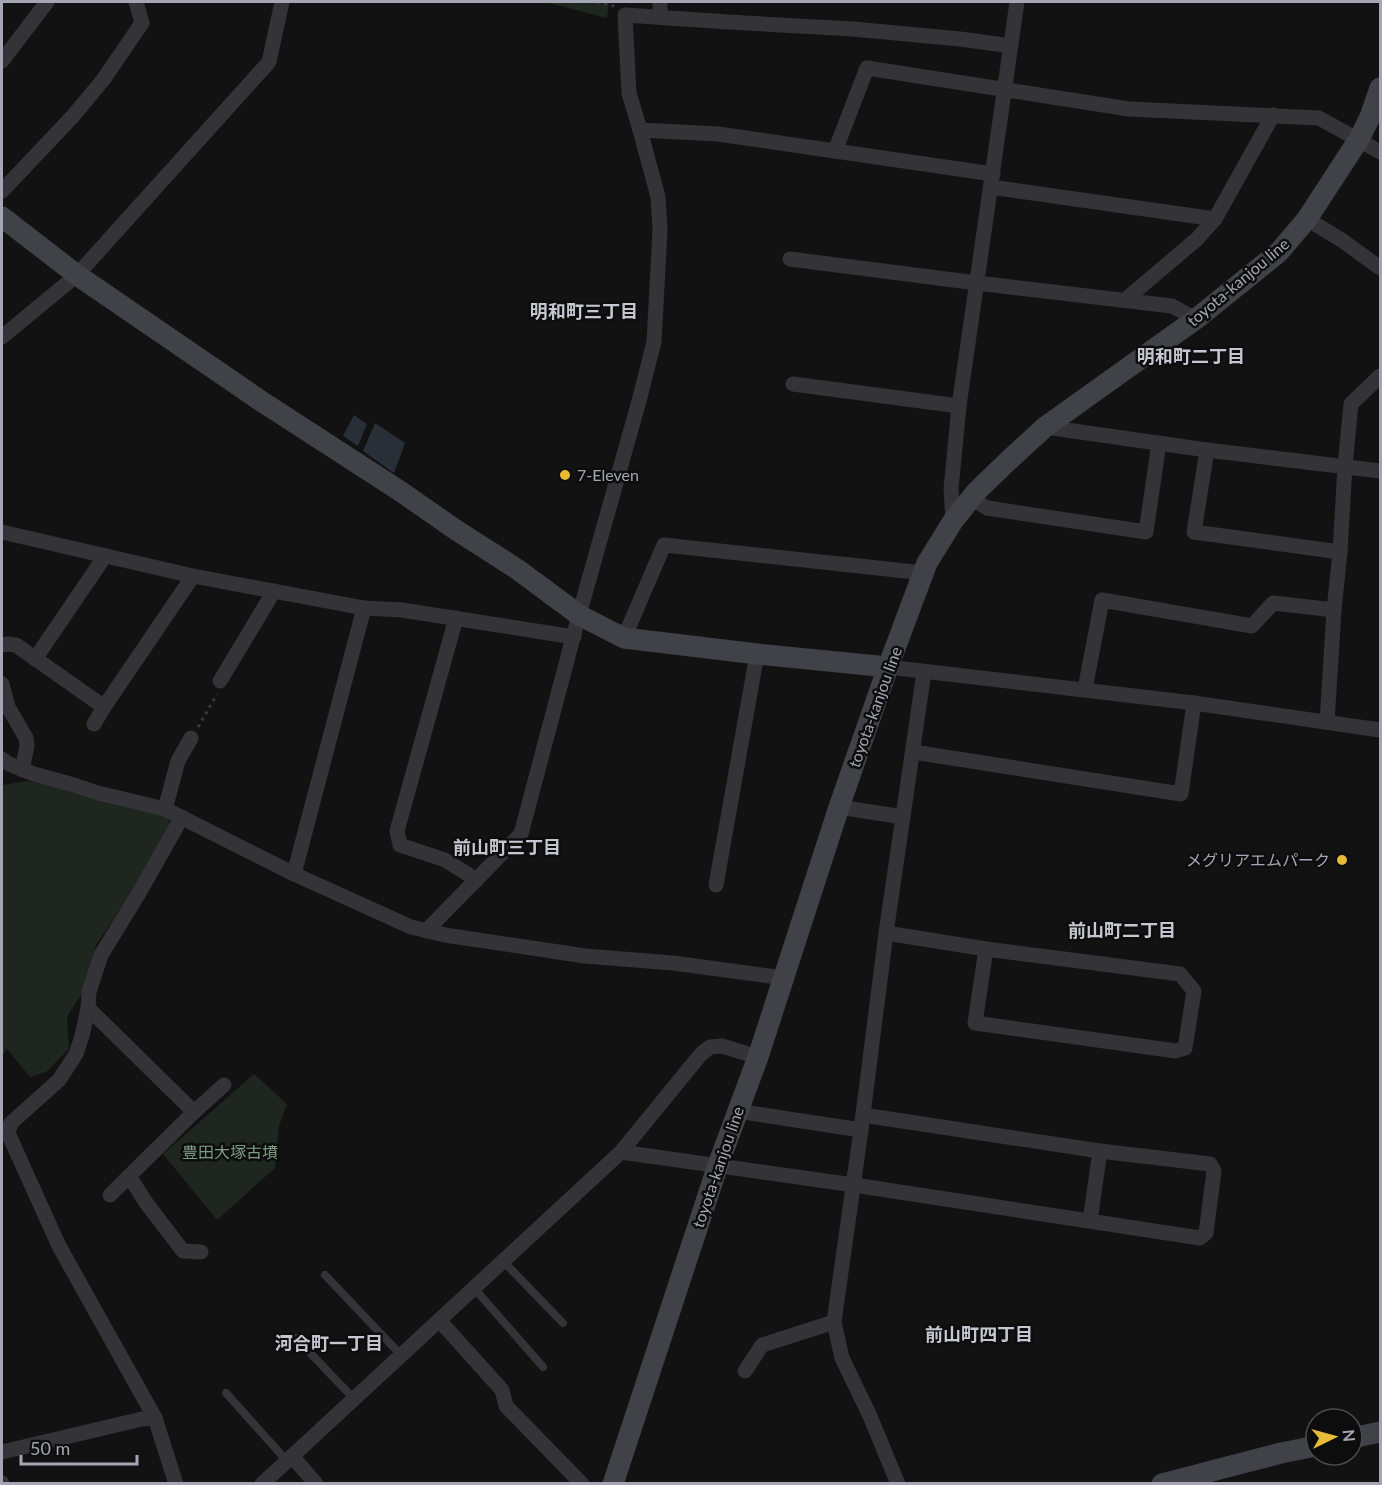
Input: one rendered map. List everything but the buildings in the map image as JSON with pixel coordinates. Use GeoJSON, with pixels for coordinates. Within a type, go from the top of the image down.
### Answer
{"type":"FeatureCollection","features":[{"type":"Feature","properties":{"kind":"main road","name":"toyota-kanjou line"},"geometry":{"type":"LineString","coordinates":[[613,1484],[718,1165],[758,1057],[839,807],[927,563],[953,521],[971,498],[1045,427],[1196,319],[1279,252],[1307,219],[1359,139],[1380,88]]}},
{"type":"Feature","properties":{"kind":"main road"},"geometry":{"type":"LineString","coordinates":[[2,218],[77,275],[261,401],[517,569],[579,615],[624,638],[888,667]]}},
{"type":"Feature","properties":{"kind":"main road"},"geometry":{"type":"LineString","coordinates":[[1364,1435],[1380,1432]]}},
{"type":"Feature","properties":{"kind":"main road"},"geometry":{"type":"LineString","coordinates":[[1167,1483],[1304,1448]]}},
{"type":"Feature","properties":{"kind":"street"},"geometry":{"type":"LineString","coordinates":[[2,61],[46,2]]}},
{"type":"Feature","properties":{"kind":"street"},"geometry":{"type":"LineString","coordinates":[[2,191],[73,116],[103,80],[142,23],[136,2]]}},
{"type":"Feature","properties":{"kind":"street"},"geometry":{"type":"LineString","coordinates":[[2,337],[77,275],[269,62],[282,2]]}},
{"type":"Feature","properties":{"kind":"street"},"geometry":{"type":"LineString","coordinates":[[953,521],[951,489],[959,406],[1017,2]]}},
{"type":"Feature","properties":{"kind":"street"},"geometry":{"type":"LineString","coordinates":[[426,931],[521,834],[654,342],[660,230],[658,197],[629,93],[625,15],[660,9],[728,22],[853,29],[1011,46]]}},
{"type":"Feature","properties":{"kind":"street"},"geometry":{"type":"LineString","coordinates":[[836,151],[867,68],[1129,109],[1318,117],[1380,152]]}},
{"type":"Feature","properties":{"kind":"street"},"geometry":{"type":"LineString","coordinates":[[1125,300],[1197,239],[1215,219],[1273,115]]}},
{"type":"Feature","properties":{"kind":"street"},"geometry":{"type":"LineString","coordinates":[[640,130],[718,134],[836,151],[1215,219]]}},
{"type":"Feature","properties":{"kind":"street"},"geometry":{"type":"LineString","coordinates":[[1307,219],[1380,268]]}},
{"type":"Feature","properties":{"kind":"street"},"geometry":{"type":"LineString","coordinates":[[790,259],[1172,306],[1196,319]]}},
{"type":"Feature","properties":{"kind":"street"},"geometry":{"type":"LineString","coordinates":[[1327,722],[1350,404],[1380,376]]}},
{"type":"Feature","properties":{"kind":"street"},"geometry":{"type":"LineString","coordinates":[[793,384],[959,406]]}},
{"type":"Feature","properties":{"kind":"street"},"geometry":{"type":"LineString","coordinates":[[1045,427],[1380,471]]}},
{"type":"Feature","properties":{"kind":"street"},"geometry":{"type":"LineString","coordinates":[[971,498],[987,508],[1146,532],[1159,443]]}},
{"type":"Feature","properties":{"kind":"street"},"geometry":{"type":"LineString","coordinates":[[1207,450],[1194,532],[1340,552]]}},
{"type":"Feature","properties":{"kind":"street"},"geometry":{"type":"LineString","coordinates":[[2,532],[193,576],[364,608],[402,610],[574,638]]}},
{"type":"Feature","properties":{"kind":"street"},"geometry":{"type":"LineString","coordinates":[[624,638],[664,545],[924,573]]}},
{"type":"Feature","properties":{"kind":"street"},"geometry":{"type":"LineString","coordinates":[[35,659],[105,556]]}},
{"type":"Feature","properties":{"kind":"street"},"geometry":{"type":"LineString","coordinates":[[94,724],[193,576]]}},
{"type":"Feature","properties":{"kind":"street"},"geometry":{"type":"LineString","coordinates":[[220,681],[274,591]]}},
{"type":"Feature","properties":{"kind":"street"},"geometry":{"type":"LineString","coordinates":[[1085,689],[1102,600],[1252,626],[1274,603],[1334,610]]}},
{"type":"Feature","properties":{"kind":"street"},"geometry":{"type":"LineString","coordinates":[[294,874],[364,608]]}},
{"type":"Feature","properties":{"kind":"street"},"geometry":{"type":"LineString","coordinates":[[456,618],[397,831],[400,844],[445,860],[477,880]]}},
{"type":"Feature","properties":{"kind":"street"},"geometry":{"type":"LineString","coordinates":[[2,645],[16,645],[104,707]]}},
{"type":"Feature","properties":{"kind":"street"},"geometry":{"type":"LineString","coordinates":[[716,885],[757,654]]}},
{"type":"Feature","properties":{"kind":"street"},"geometry":{"type":"LineString","coordinates":[[888,667],[1085,689],[1380,730]]}},
{"type":"Feature","properties":{"kind":"street"},"geometry":{"type":"LineString","coordinates":[[898,1484],[870,1416],[842,1358],[834,1322],[886,933],[924,672]]}},
{"type":"Feature","properties":{"kind":"street"},"geometry":{"type":"LineString","coordinates":[[2,684],[8,707],[26,738],[27,746],[22,770]]}},
{"type":"Feature","properties":{"kind":"street"},"geometry":{"type":"LineString","coordinates":[[913,752],[1181,794],[1194,703]]}},
{"type":"Feature","properties":{"kind":"street"},"geometry":{"type":"LineString","coordinates":[[165,809],[178,761],[191,738]]}},
{"type":"Feature","properties":{"kind":"street"},"geometry":{"type":"LineString","coordinates":[[2,759],[22,770],[98,793],[165,809],[294,874],[411,927],[585,956],[673,963],[784,978]]}},
{"type":"Feature","properties":{"kind":"street"},"geometry":{"type":"LineString","coordinates":[[839,807],[903,817]]}},
{"type":"Feature","properties":{"kind":"street"},"geometry":{"type":"LineString","coordinates":[[176,1484],[155,1418],[59,1246],[8,1133],[11,1123],[59,1080],[76,1054],[88,1008],[89,992],[101,955],[182,818]]}},
{"type":"Feature","properties":{"kind":"street"},"geometry":{"type":"LineString","coordinates":[[886,933],[986,949],[1180,974],[1194,991],[1185,1048],[1176,1051],[975,1023],[986,949]]}},
{"type":"Feature","properties":{"kind":"street"},"geometry":{"type":"LineString","coordinates":[[88,1008],[194,1112]]}},
{"type":"Feature","properties":{"kind":"street"},"geometry":{"type":"LineString","coordinates":[[262,1484],[621,1152],[701,1054],[710,1047],[722,1046],[758,1057]]}},
{"type":"Feature","properties":{"kind":"street"},"geometry":{"type":"LineString","coordinates":[[110,1195],[224,1085]]}},
{"type":"Feature","properties":{"kind":"street"},"geometry":{"type":"LineString","coordinates":[[621,1152],[1200,1238],[1206,1233],[1214,1171],[1210,1164],[862,1122],[737,1111]]}},
{"type":"Feature","properties":{"kind":"street"},"geometry":{"type":"LineString","coordinates":[[1090,1221],[1100,1151]]}},
{"type":"Feature","properties":{"kind":"street"},"geometry":{"type":"LineString","coordinates":[[129,1176],[183,1251],[201,1252]]}},
{"type":"Feature","properties":{"kind":"street"},"geometry":{"type":"LineString","coordinates":[[439,1320],[502,1390],[506,1406],[582,1484]]}},
{"type":"Feature","properties":{"kind":"street"},"geometry":{"type":"LineString","coordinates":[[745,1371],[762,1345],[834,1322]]}},
{"type":"Feature","properties":{"kind":"street"},"geometry":{"type":"LineString","coordinates":[[2,1452],[142,1419],[155,1418]]}},
{"type":"Feature","properties":{"kind":"street"},"geometry":{"type":"LineString","coordinates":[[290,1459],[316,1484]]}},
{"type":"Feature","properties":{"kind":"lane"},"geometry":{"type":"LineString","coordinates":[[503,1261],[563,1323]]}},
{"type":"Feature","properties":{"kind":"lane"},"geometry":{"type":"LineString","coordinates":[[325,1275],[401,1355]]}},
{"type":"Feature","properties":{"kind":"lane"},"geometry":{"type":"LineString","coordinates":[[474,1288],[543,1367]]}},
{"type":"Feature","properties":{"kind":"lane"},"geometry":{"type":"LineString","coordinates":[[296,1338],[354,1399]]}},
{"type":"Feature","properties":{"kind":"lane"},"geometry":{"type":"LineString","coordinates":[[226,1393],[290,1459]]}},
{"type":"Feature","properties":{"kind":"path"},"geometry":{"type":"LineString","coordinates":[[191,738],[219,692],[220,681]]}},
{"type":"Feature","properties":{"kind":"green space"},"geometry":{"type":"Polygon","coordinates":[[[545,2],[609,2],[607,18],[545,2]]]}},
{"type":"Feature","properties":{"kind":"green space"},"geometry":{"type":"Polygon","coordinates":[[[27,781],[165,809],[171,825],[137,885],[96,945],[82,993],[67,1017],[69,1049],[46,1072],[30,1077],[7,1049],[2,1055],[2,788],[3,785],[27,781]]]}},
{"type":"Feature","properties":{"kind":"green space","name":"豊田大塚古墳"},"geometry":{"type":"Polygon","coordinates":[[[254,1074],[287,1104],[279,1126],[275,1168],[217,1220],[163,1154],[254,1074]]]}},
{"type":"Feature","properties":{"kind":"shaded area"},"geometry":{"type":"Polygon","coordinates":[[[354,415],[367,424],[358,446],[343,436],[354,415]]]}},
{"type":"Feature","properties":{"kind":"shaded area"},"geometry":{"type":"Polygon","coordinates":[[[375,423],[405,443],[394,473],[363,451],[375,423]]]}},
{"type":"Feature","properties":{"kind":"place","name":"7-Eleven"},"geometry":{"type":"Point","coordinates":[565,475]}},
{"type":"Feature","properties":{"kind":"place","name":"メグリアエムパーク"},"geometry":{"type":"Point","coordinates":[1342,860]}},
{"type":"Feature","properties":{"kind":"district","name":"明和町三丁目"},"geometry":{"type":"Point","coordinates":[584,312]}},
{"type":"Feature","properties":{"kind":"district","name":"明和町二丁目"},"geometry":{"type":"Point","coordinates":[1191,357]}},
{"type":"Feature","properties":{"kind":"district","name":"前山町三丁目"},"geometry":{"type":"Point","coordinates":[507,848]}},
{"type":"Feature","properties":{"kind":"district","name":"前山町二丁目"},"geometry":{"type":"Point","coordinates":[1122,931]}},
{"type":"Feature","properties":{"kind":"district","name":"前山町四丁目"},"geometry":{"type":"Point","coordinates":[979,1335]}},
{"type":"Feature","properties":{"kind":"district","name":"河合町一丁目"},"geometry":{"type":"Point","coordinates":[329,1344]}}]}
